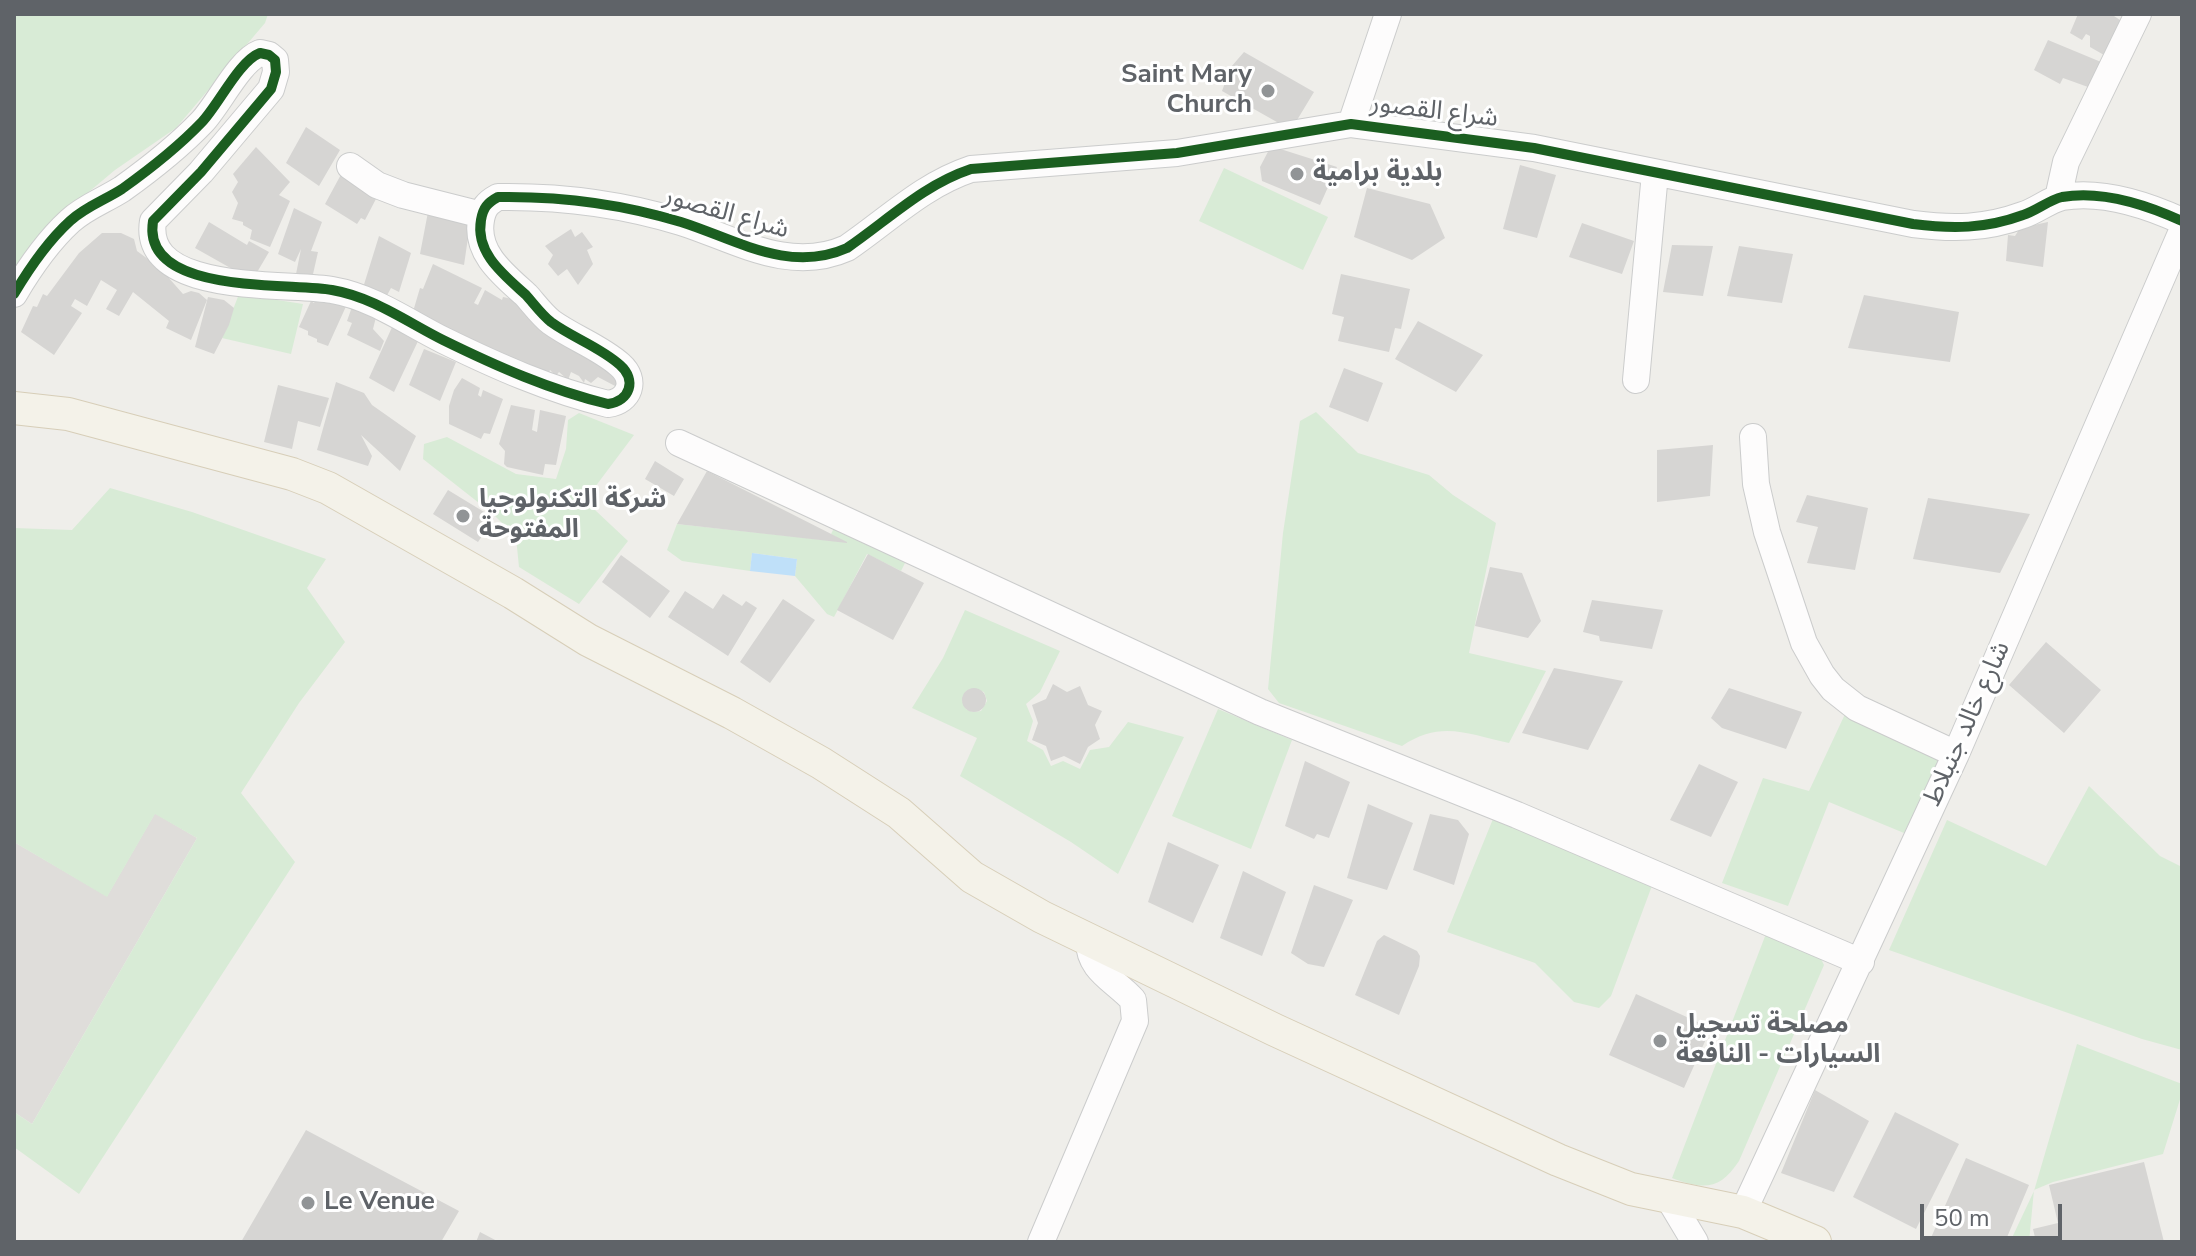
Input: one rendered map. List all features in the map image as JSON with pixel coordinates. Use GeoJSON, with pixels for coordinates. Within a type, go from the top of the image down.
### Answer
{"type":"FeatureCollection","features":[{"type":"Feature","properties":{"kind":"main road"},"geometry":{"type":"LineString","coordinates":[[14,408],[68,414],[292,474],[328,488],[473,569],[596,645],[732,713],[821,763],[899,813],[972,877],[1013,902],[1290,1037],[1558,1160],[1631,1189],[1743,1212],[1815,1242]]}},
{"type":"Feature","properties":{"kind":"street"},"geometry":{"type":"LineString","coordinates":[[1351,124],[1388,14]]}},
{"type":"Feature","properties":{"kind":"street"},"geometry":{"type":"LineString","coordinates":[[2058,198],[2066,162],[2138,14]]}},
{"type":"Feature","properties":{"kind":"street"},"geometry":{"type":"LineString","coordinates":[[14,294],[37,257],[72,219],[121,189],[181,143],[222,98],[247,62],[258,53],[266,53],[275,60],[276,65],[271,89],[201,172],[153,221],[152,234],[162,255],[190,272],[223,281],[328,289],[359,296],[443,340],[532,380],[608,404],[624,399],[629,390],[629,380],[620,365],[551,322],[488,256],[479,241],[482,215],[403,195],[377,185],[350,166]]}},
{"type":"Feature","properties":{"kind":"street","name":"شراع القصور"},"geometry":{"type":"LineString","coordinates":[[482,215],[484,207],[498,197],[562,198],[682,222],[758,252],[816,256],[847,248],[930,187],[971,169],[1177,153],[1351,124],[1534,148],[1945,228],[1997,224],[2036,211],[2058,198],[2086,195],[2161,211],[2182,221]]}},
{"type":"Feature","properties":{"kind":"street"},"geometry":{"type":"LineString","coordinates":[[1636,380],[1655,173]]}},
{"type":"Feature","properties":{"kind":"street","name":"شارع خالد جنبلاط"},"geometry":{"type":"LineString","coordinates":[[1743,1212],[1956,754],[2182,231]]}},
{"type":"Feature","properties":{"kind":"street"},"geometry":{"type":"LineString","coordinates":[[1753,437],[1756,484],[1767,532],[1814,663],[1833,689],[1857,708],[1956,754]]}},
{"type":"Feature","properties":{"kind":"street"},"geometry":{"type":"LineString","coordinates":[[679,443],[1260,712],[1517,815],[1861,962]]}},
{"type":"Feature","properties":{"kind":"street"},"geometry":{"type":"LineString","coordinates":[[1041,1242],[1135,1021],[1133,1000],[1096,967],[1088,952],[1089,940]]}},
{"type":"Feature","properties":{"kind":"street"},"geometry":{"type":"LineString","coordinates":[[1668,1197],[1695,1242]]}},
{"type":"Feature","properties":{"kind":"shaded area"},"geometry":{"type":"Polygon","coordinates":[[[155,813],[197,838],[32,1124],[14,1112],[14,842],[107,896],[155,813]]]}},
{"type":"Feature","properties":{"kind":"green space"},"geometry":{"type":"Polygon","coordinates":[[[14,14],[268,14],[265,23],[176,128],[115,170],[47,227],[14,277],[14,14]]]}},
{"type":"Feature","properties":{"kind":"green space"},"geometry":{"type":"Polygon","coordinates":[[[1224,168],[1328,217],[1303,270],[1199,221],[1224,168]]]}},
{"type":"Feature","properties":{"kind":"green space"},"geometry":{"type":"Polygon","coordinates":[[[239,294],[303,304],[291,354],[222,338],[239,294]]]}},
{"type":"Feature","properties":{"kind":"green space"},"geometry":{"type":"Polygon","coordinates":[[[1316,412],[1358,453],[1429,475],[1496,523],[1469,653],[1546,671],[1509,743],[1467,733],[1442,731],[1429,733],[1402,746],[1279,703],[1268,689],[1283,533],[1300,421],[1316,412]]]}},
{"type":"Feature","properties":{"kind":"green space"},"geometry":{"type":"Polygon","coordinates":[[[579,413],[634,435],[589,495],[595,510],[628,541],[579,604],[519,567],[516,537],[493,514],[423,459],[424,444],[447,437],[516,474],[556,479],[566,449],[568,420],[579,413]]]}},
{"type":"Feature","properties":{"kind":"green space"},"geometry":{"type":"Polygon","coordinates":[[[110,488],[192,512],[326,559],[307,588],[345,642],[299,703],[241,793],[295,862],[79,1194],[14,1147],[14,1112],[32,1124],[197,838],[155,814],[107,897],[14,842],[14,528],[72,530],[110,488]]]}},
{"type":"Feature","properties":{"kind":"green space"},"geometry":{"type":"Polygon","coordinates":[[[677,524],[844,542],[831,534],[835,526],[905,563],[901,571],[867,554],[834,617],[827,614],[795,576],[797,559],[752,553],[750,571],[682,561],[667,550],[677,524]]]}},
{"type":"Feature","properties":{"kind":"green space"},"geometry":{"type":"Polygon","coordinates":[[[965,610],[1060,651],[1040,692],[1026,704],[1033,721],[1027,741],[1043,750],[1051,766],[1063,761],[1080,769],[1090,750],[1109,747],[1128,722],[1184,737],[1118,874],[1071,842],[960,776],[977,738],[912,708],[943,658],[965,610]],[[976,689],[966,691],[962,700],[966,709],[981,711],[987,701],[984,692],[976,689]]]}},
{"type":"Feature","properties":{"kind":"green space"},"geometry":{"type":"Polygon","coordinates":[[[1218,709],[1292,740],[1251,849],[1172,816],[1218,709]]]}},
{"type":"Feature","properties":{"kind":"green space"},"geometry":{"type":"Polygon","coordinates":[[[1846,712],[1942,756],[1904,833],[1829,802],[1788,906],[1722,883],[1763,778],[1809,791],[1846,712]]]}},
{"type":"Feature","properties":{"kind":"green space"},"geometry":{"type":"Polygon","coordinates":[[[2089,786],[2160,856],[2182,867],[2182,1050],[2142,1039],[1889,950],[1947,820],[2046,866],[2089,786]]]}},
{"type":"Feature","properties":{"kind":"green space"},"geometry":{"type":"Polygon","coordinates":[[[1495,814],[1653,883],[1611,996],[1599,1008],[1574,1002],[1535,963],[1447,932],[1495,814]]]}},
{"type":"Feature","properties":{"kind":"green space"},"geometry":{"type":"Polygon","coordinates":[[[1769,926],[1815,947],[1824,965],[1732,1171],[1718,1182],[1702,1186],[1672,1178],[1769,926]]]}},
{"type":"Feature","properties":{"kind":"green space"},"geometry":{"type":"Polygon","coordinates":[[[2077,1044],[2182,1084],[2163,1154],[2053,1182],[2034,1190],[2077,1044]]]}},
{"type":"Feature","properties":{"kind":"green space"},"geometry":{"type":"Polygon","coordinates":[[[2034,1191],[2029,1242],[2010,1242],[2034,1191]]]}},
{"type":"Feature","properties":{"kind":"water"},"geometry":{"type":"Polygon","coordinates":[[[752,553],[797,559],[795,576],[750,571],[752,553]]]}},
{"type":"Feature","properties":{"kind":"building"},"geometry":{"type":"Polygon","coordinates":[[[2078,14],[2111,14],[2123,22],[2104,55],[2090,47],[2090,36],[2086,34],[2082,40],[2070,33],[2078,14]]]}},
{"type":"Feature","properties":{"kind":"building"},"geometry":{"type":"Polygon","coordinates":[[[2048,40],[2101,62],[2088,87],[2063,78],[2060,84],[2034,70],[2048,40]]]}},
{"type":"Feature","properties":{"kind":"building","name":"Saint Mary Church"},"geometry":{"type":"Polygon","coordinates":[[[1244,52],[1314,92],[1291,130],[1222,91],[1231,67],[1244,52]]]}},
{"type":"Feature","properties":{"kind":"building"},"geometry":{"type":"Polygon","coordinates":[[[306,127],[340,150],[319,186],[286,163],[306,127]]]}},
{"type":"Feature","properties":{"kind":"building","name":"بلدية برامية"},"geometry":{"type":"Polygon","coordinates":[[[1271,146],[1337,167],[1320,205],[1262,181],[1260,167],[1271,146]]]}},
{"type":"Feature","properties":{"kind":"building"},"geometry":{"type":"Polygon","coordinates":[[[256,147],[290,182],[279,195],[290,201],[270,247],[250,239],[252,230],[243,222],[232,219],[238,203],[232,192],[238,182],[233,174],[256,147]]]}},
{"type":"Feature","properties":{"kind":"building"},"geometry":{"type":"Polygon","coordinates":[[[1520,165],[1556,175],[1537,238],[1503,229],[1520,165]]]}},
{"type":"Feature","properties":{"kind":"building"},"geometry":{"type":"Polygon","coordinates":[[[344,169],[377,197],[365,220],[361,218],[357,224],[325,204],[344,169]]]}},
{"type":"Feature","properties":{"kind":"building"},"geometry":{"type":"Polygon","coordinates":[[[1367,188],[1430,204],[1445,238],[1412,260],[1354,237],[1367,188]]]}},
{"type":"Feature","properties":{"kind":"building"},"geometry":{"type":"Polygon","coordinates":[[[294,208],[322,222],[311,251],[318,252],[311,283],[295,279],[301,249],[295,262],[278,254],[294,208]]]}},
{"type":"Feature","properties":{"kind":"building"},"geometry":{"type":"Polygon","coordinates":[[[428,212],[471,217],[464,265],[420,254],[428,212]]]}},
{"type":"Feature","properties":{"kind":"building"},"geometry":{"type":"Polygon","coordinates":[[[209,222],[247,245],[249,241],[269,252],[256,274],[234,270],[195,248],[209,222]]]}},
{"type":"Feature","properties":{"kind":"building"},"geometry":{"type":"Polygon","coordinates":[[[2048,222],[2043,267],[2006,261],[2008,235],[2015,236],[2020,228],[2048,222]]]}},
{"type":"Feature","properties":{"kind":"building"},"geometry":{"type":"Polygon","coordinates":[[[1582,223],[1634,241],[1622,274],[1569,257],[1582,223]]]}},
{"type":"Feature","properties":{"kind":"building"},"geometry":{"type":"Polygon","coordinates":[[[571,229],[575,237],[582,232],[593,247],[587,250],[593,264],[578,285],[567,269],[558,276],[548,264],[553,255],[545,246],[571,229]]]}},
{"type":"Feature","properties":{"kind":"building"},"geometry":{"type":"Polygon","coordinates":[[[102,233],[121,233],[134,239],[137,251],[160,268],[183,294],[191,291],[199,293],[207,300],[191,340],[166,328],[169,321],[133,292],[119,316],[106,309],[117,290],[101,280],[87,306],[75,299],[71,306],[82,313],[54,355],[21,332],[33,306],[37,307],[43,294],[47,296],[79,253],[102,233]]]}},
{"type":"Feature","properties":{"kind":"building"},"geometry":{"type":"Polygon","coordinates":[[[379,236],[411,253],[399,292],[391,288],[385,299],[362,291],[379,236]]]}},
{"type":"Feature","properties":{"kind":"building"},"geometry":{"type":"Polygon","coordinates":[[[1672,245],[1713,246],[1703,296],[1663,292],[1672,245]]]}},
{"type":"Feature","properties":{"kind":"building"},"geometry":{"type":"Polygon","coordinates":[[[1739,246],[1793,254],[1782,303],[1727,296],[1739,246]]]}},
{"type":"Feature","properties":{"kind":"building"},"geometry":{"type":"Polygon","coordinates":[[[433,264],[482,288],[474,303],[478,305],[485,290],[502,300],[503,297],[512,299],[544,330],[622,376],[617,387],[598,377],[591,383],[585,379],[584,383],[571,372],[568,380],[559,372],[556,376],[550,370],[548,375],[459,333],[456,338],[412,315],[420,288],[423,289],[433,264]]]}},
{"type":"Feature","properties":{"kind":"building"},"geometry":{"type":"Polygon","coordinates":[[[1341,274],[1410,289],[1401,329],[1395,328],[1389,352],[1338,341],[1344,317],[1332,314],[1341,274]]]}},
{"type":"Feature","properties":{"kind":"building"},"geometry":{"type":"Polygon","coordinates":[[[1864,295],[1959,312],[1950,362],[1848,348],[1864,295]]]}},
{"type":"Feature","properties":{"kind":"building"},"geometry":{"type":"Polygon","coordinates":[[[317,296],[348,302],[328,346],[317,342],[308,335],[308,331],[299,327],[311,301],[314,303],[317,296]]]}},
{"type":"Feature","properties":{"kind":"building"},"geometry":{"type":"Polygon","coordinates":[[[208,297],[224,300],[234,308],[214,354],[195,347],[208,297]]]}},
{"type":"Feature","properties":{"kind":"building"},"geometry":{"type":"Polygon","coordinates":[[[353,304],[376,317],[373,329],[384,341],[380,351],[347,335],[352,323],[347,321],[353,304]]]}},
{"type":"Feature","properties":{"kind":"building"},"geometry":{"type":"Polygon","coordinates":[[[1418,321],[1483,355],[1456,392],[1395,359],[1418,321]]]}},
{"type":"Feature","properties":{"kind":"building"},"geometry":{"type":"Polygon","coordinates":[[[393,325],[419,339],[394,392],[369,378],[393,325]]]}},
{"type":"Feature","properties":{"kind":"building"},"geometry":{"type":"Polygon","coordinates":[[[424,349],[456,362],[440,401],[409,385],[424,349]]]}},
{"type":"Feature","properties":{"kind":"building"},"geometry":{"type":"Polygon","coordinates":[[[1344,368],[1383,383],[1368,422],[1329,407],[1344,368]]]}},
{"type":"Feature","properties":{"kind":"building"},"geometry":{"type":"Polygon","coordinates":[[[462,378],[480,388],[478,395],[481,397],[483,390],[503,399],[490,434],[484,433],[481,439],[449,424],[449,406],[462,378]]]}},
{"type":"Feature","properties":{"kind":"building"},"geometry":{"type":"Polygon","coordinates":[[[336,382],[364,393],[372,405],[416,436],[400,471],[361,435],[372,456],[368,466],[317,450],[336,382]]]}},
{"type":"Feature","properties":{"kind":"building"},"geometry":{"type":"Polygon","coordinates":[[[278,385],[329,398],[320,427],[298,421],[292,449],[264,442],[278,385]]]}},
{"type":"Feature","properties":{"kind":"building"},"geometry":{"type":"Polygon","coordinates":[[[511,405],[535,410],[532,430],[537,432],[540,410],[566,416],[556,465],[545,464],[543,475],[504,464],[505,451],[499,444],[511,405]]]}},
{"type":"Feature","properties":{"kind":"building"},"geometry":{"type":"Polygon","coordinates":[[[1713,445],[1710,496],[1657,502],[1657,450],[1713,445]]]}},
{"type":"Feature","properties":{"kind":"building"},"geometry":{"type":"Polygon","coordinates":[[[655,461],[684,479],[674,496],[645,479],[655,461]]]}},
{"type":"Feature","properties":{"kind":"building"},"geometry":{"type":"Polygon","coordinates":[[[707,471],[847,542],[847,543],[677,524],[707,471]]]}},
{"type":"Feature","properties":{"kind":"building","name":"شركة التكنولوجيا المفتوحة"},"geometry":{"type":"Polygon","coordinates":[[[448,490],[494,518],[478,542],[433,514],[448,490]]]}},
{"type":"Feature","properties":{"kind":"building"},"geometry":{"type":"Polygon","coordinates":[[[1807,495],[1868,508],[1855,570],[1807,563],[1818,527],[1796,522],[1807,495]]]}},
{"type":"Feature","properties":{"kind":"building"},"geometry":{"type":"Polygon","coordinates":[[[1928,498],[2030,514],[2000,573],[1913,559],[1928,498]]]}},
{"type":"Feature","properties":{"kind":"building"},"geometry":{"type":"Polygon","coordinates":[[[868,554],[924,583],[893,640],[837,610],[868,554]]]}},
{"type":"Feature","properties":{"kind":"building"},"geometry":{"type":"Polygon","coordinates":[[[621,555],[670,591],[650,618],[602,582],[621,555]]]}},
{"type":"Feature","properties":{"kind":"building"},"geometry":{"type":"Polygon","coordinates":[[[1490,567],[1522,573],[1541,621],[1528,638],[1475,626],[1490,567]]]}},
{"type":"Feature","properties":{"kind":"building"},"geometry":{"type":"Polygon","coordinates":[[[685,591],[713,609],[723,594],[742,606],[746,601],[757,608],[728,656],[668,617],[685,591]]]}},
{"type":"Feature","properties":{"kind":"building"},"geometry":{"type":"Polygon","coordinates":[[[783,599],[815,620],[770,683],[740,662],[783,599]]]}},
{"type":"Feature","properties":{"kind":"building"},"geometry":{"type":"Polygon","coordinates":[[[1592,600],[1663,610],[1652,649],[1600,641],[1599,636],[1583,632],[1592,600]]]}},
{"type":"Feature","properties":{"kind":"building"},"geometry":{"type":"Polygon","coordinates":[[[2046,642],[2101,690],[2064,733],[2009,685],[2046,642]]]}},
{"type":"Feature","properties":{"kind":"building"},"geometry":{"type":"Polygon","coordinates":[[[1554,668],[1623,681],[1588,750],[1522,733],[1554,668]]]}},
{"type":"Feature","properties":{"kind":"building"},"geometry":{"type":"Polygon","coordinates":[[[1053,684],[1067,692],[1080,686],[1088,705],[1102,711],[1095,725],[1100,739],[1088,747],[1080,764],[1064,756],[1051,761],[1046,746],[1032,740],[1038,723],[1032,705],[1046,699],[1053,684]]]}},
{"type":"Feature","properties":{"kind":"building"},"geometry":{"type":"Polygon","coordinates":[[[974,688],[982,692],[986,700],[982,708],[974,712],[966,708],[962,700],[966,692],[974,688]]]}},
{"type":"Feature","properties":{"kind":"building"},"geometry":{"type":"Polygon","coordinates":[[[1729,688],[1802,712],[1786,749],[1722,728],[1711,718],[1729,688]]]}},
{"type":"Feature","properties":{"kind":"building"},"geometry":{"type":"Polygon","coordinates":[[[1305,761],[1350,782],[1329,838],[1317,834],[1314,839],[1285,826],[1305,761]]]}},
{"type":"Feature","properties":{"kind":"building"},"geometry":{"type":"Polygon","coordinates":[[[1699,764],[1738,782],[1711,837],[1670,820],[1699,764]]]}},
{"type":"Feature","properties":{"kind":"building"},"geometry":{"type":"Polygon","coordinates":[[[1368,804],[1413,823],[1387,890],[1347,878],[1368,804]]]}},
{"type":"Feature","properties":{"kind":"building"},"geometry":{"type":"Polygon","coordinates":[[[1430,814],[1458,820],[1469,834],[1454,885],[1413,870],[1430,814]]]}},
{"type":"Feature","properties":{"kind":"building"},"geometry":{"type":"Polygon","coordinates":[[[1168,842],[1219,865],[1193,923],[1148,902],[1168,842]]]}},
{"type":"Feature","properties":{"kind":"building"},"geometry":{"type":"Polygon","coordinates":[[[1243,871],[1286,892],[1262,956],[1220,938],[1243,871]]]}},
{"type":"Feature","properties":{"kind":"building"},"geometry":{"type":"Polygon","coordinates":[[[1314,885],[1353,900],[1324,967],[1308,964],[1291,953],[1314,885]]]}},
{"type":"Feature","properties":{"kind":"building"},"geometry":{"type":"Polygon","coordinates":[[[1384,935],[1417,951],[1420,956],[1419,966],[1399,1015],[1355,995],[1377,941],[1384,935]]]}},
{"type":"Feature","properties":{"kind":"building","name":"مصلحة تسجيل السيارات - النافعة"},"geometry":{"type":"Polygon","coordinates":[[[1636,994],[1711,1028],[1684,1088],[1609,1055],[1636,994]]]}},
{"type":"Feature","properties":{"kind":"building"},"geometry":{"type":"Polygon","coordinates":[[[1815,1090],[1869,1121],[1834,1192],[1781,1173],[1815,1090]]]}},
{"type":"Feature","properties":{"kind":"building"},"geometry":{"type":"Polygon","coordinates":[[[1895,1112],[1959,1144],[1916,1229],[1853,1197],[1895,1112]]]}},
{"type":"Feature","properties":{"kind":"building"},"geometry":{"type":"Polygon","coordinates":[[[306,1130],[459,1211],[441,1242],[241,1242],[306,1130]]]}},
{"type":"Feature","properties":{"kind":"building"},"geometry":{"type":"Polygon","coordinates":[[[1966,1158],[2029,1185],[2005,1242],[1930,1240],[1966,1158]]]}},
{"type":"Feature","properties":{"kind":"building"},"geometry":{"type":"Polygon","coordinates":[[[2144,1162],[2164,1242],[2036,1242],[2033,1229],[2058,1223],[2049,1185],[2144,1162]]]}},
{"type":"Feature","properties":{"kind":"building"},"geometry":{"type":"Polygon","coordinates":[[[480,1232],[499,1242],[476,1242],[480,1232]]]}},
{"type":"Feature","properties":{"kind":"cycle path"},"geometry":{"type":"LineString","coordinates":[[14,294],[39,255],[70,221],[122,189],[174,149],[209,114],[244,65],[260,53],[275,60],[276,72],[271,89],[201,172],[153,221],[156,245],[170,262],[193,274],[222,281],[347,293],[376,304],[503,368],[565,392],[608,404],[622,399],[629,389],[625,371],[604,353],[548,319],[487,253],[482,243],[481,220],[486,206],[498,197],[568,200],[636,210],[681,222],[762,251],[804,257],[847,248],[921,194],[971,169],[1177,153],[1351,124],[1534,148],[1913,224],[1955,227],[1995,223],[2028,213],[2057,198],[2077,195],[2124,200],[2182,221]]}},
{"type":"Feature","properties":{"kind":"place","name":"Saint Mary Church"},"geometry":{"type":"Point","coordinates":[1268,91]}},
{"type":"Feature","properties":{"kind":"place","name":"بلدية برامية"},"geometry":{"type":"Point","coordinates":[1297,174]}},
{"type":"Feature","properties":{"kind":"place","name":"شركة التكنولوجيا المفتوحة"},"geometry":{"type":"Point","coordinates":[463,516]}},
{"type":"Feature","properties":{"kind":"place","name":"مصلحة تسجيل السيارات - النافعة"},"geometry":{"type":"Point","coordinates":[1660,1041]}},
{"type":"Feature","properties":{"kind":"place","name":"Le Venue"},"geometry":{"type":"Point","coordinates":[308,1203]}}]}
